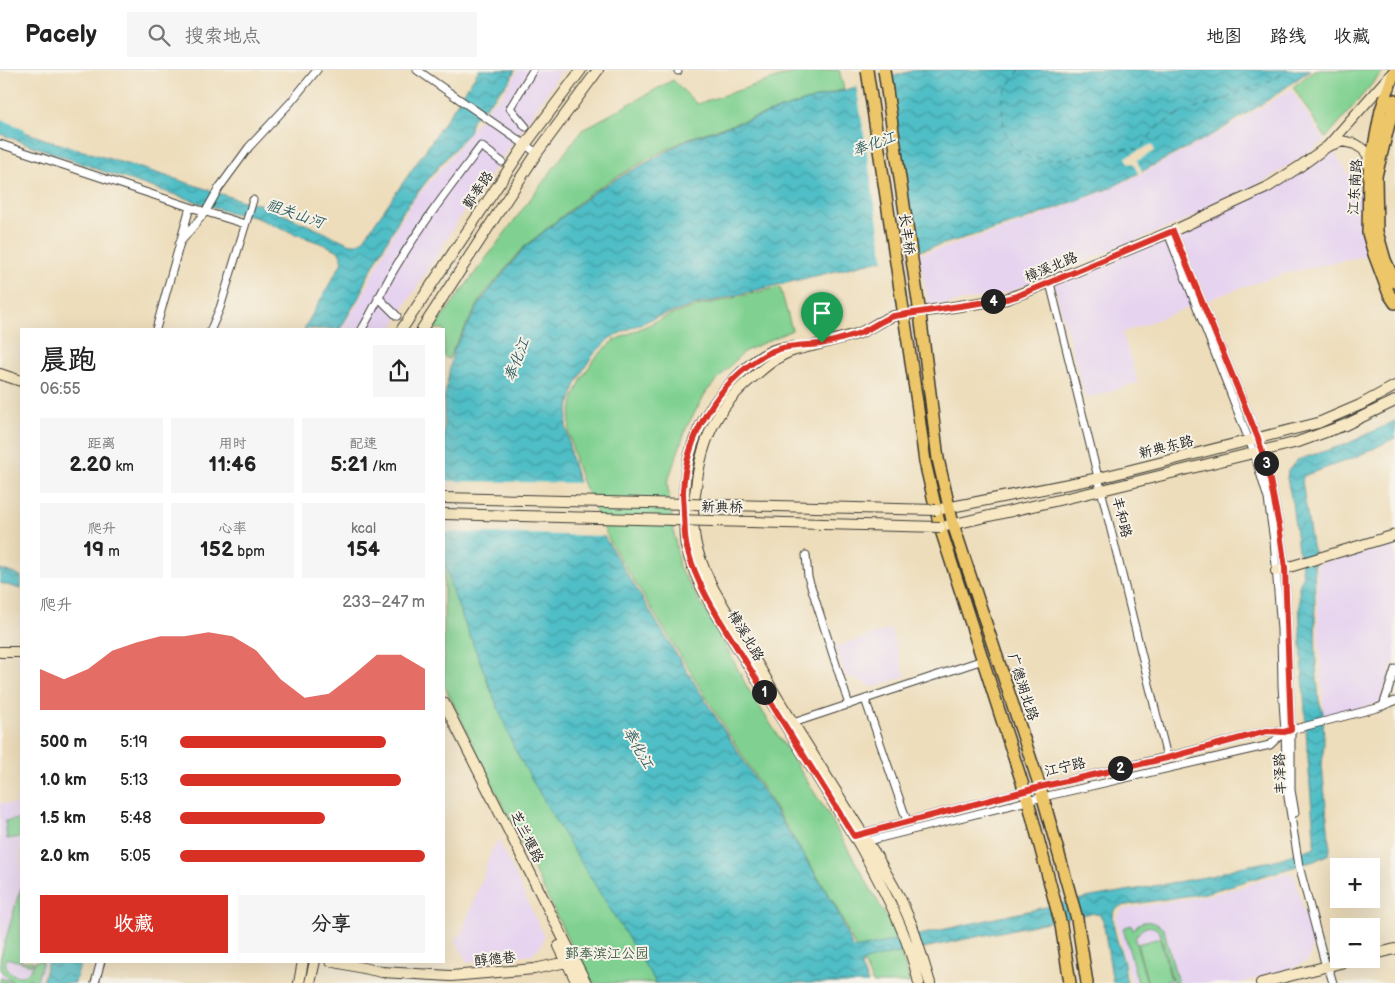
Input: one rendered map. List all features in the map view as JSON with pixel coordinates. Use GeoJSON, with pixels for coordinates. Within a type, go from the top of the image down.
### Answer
{"type":"FeatureCollection","features":[{"type":"Feature","properties":{"kind":"main road","name":"长丰桥"},"geometry":{"type":"LineString","coordinates":[[868,70],[925,462],[936,510]]}},
{"type":"Feature","properties":{"kind":"main road","name":"长丰桥"},"geometry":{"type":"LineString","coordinates":[[884,70],[931,402]]}},
{"type":"Feature","properties":{"kind":"main road","name":"江东南路"},"geometry":{"type":"LineString","coordinates":[[1394,70],[1381,110],[1369,172],[1368,233],[1374,254],[1395,303]]}},
{"type":"Feature","properties":{"kind":"main road","name":"江东南路"},"geometry":{"type":"LineString","coordinates":[[1395,100],[1376,176],[1377,232],[1395,282]]}},
{"type":"Feature","properties":{"kind":"main road","name":"广德湖北路"},"geometry":{"type":"LineString","coordinates":[[931,402],[938,459],[953,524],[1042,792],[1077,919],[1087,983]]}},
{"type":"Feature","properties":{"kind":"main road"},"geometry":{"type":"LineString","coordinates":[[936,510],[1026,796],[1061,925],[1070,983]]}},
{"type":"Feature","properties":{"kind":"street"},"geometry":{"type":"LineString","coordinates":[[179,244],[207,209],[218,190],[249,147],[317,70]]}},
{"type":"Feature","properties":{"kind":"street"},"geometry":{"type":"LineString","coordinates":[[416,70],[537,153]]}},
{"type":"Feature","properties":{"kind":"street"},"geometry":{"type":"LineString","coordinates":[[526,127],[510,108],[533,70]]}},
{"type":"Feature","properties":{"kind":"street","name":"鄞奉路"},"geometry":{"type":"LineString","coordinates":[[403,328],[525,145],[580,70]]}},
{"type":"Feature","properties":{"kind":"street","name":"鄞奉路"},"geometry":{"type":"LineString","coordinates":[[423,328],[537,153],[598,70]]}},
{"type":"Feature","properties":{"kind":"street","name":"樟溪北路"},"geometry":{"type":"LineString","coordinates":[[930,983],[903,932],[860,838],[706,574],[695,540],[694,498],[702,453],[711,428],[726,403],[746,382],[784,355],[866,331],[880,321],[894,316],[1017,296],[1170,232],[1268,187],[1300,167],[1328,146],[1394,70]]}},
{"type":"Feature","properties":{"kind":"street"},"geometry":{"type":"LineString","coordinates":[[1328,146],[1342,141],[1355,144],[1363,149],[1368,155],[1369,172]]}},
{"type":"Feature","properties":{"kind":"street"},"geometry":{"type":"LineString","coordinates":[[0,144],[190,207],[207,209],[246,221]]}},
{"type":"Feature","properties":{"kind":"street"},"geometry":{"type":"LineString","coordinates":[[362,328],[395,267],[441,198],[482,146],[502,162]]}},
{"type":"Feature","properties":{"kind":"street"},"geometry":{"type":"LineString","coordinates":[[210,328],[220,308],[253,200]]}},
{"type":"Feature","properties":{"kind":"street"},"geometry":{"type":"LineString","coordinates":[[156,328],[190,207]]}},
{"type":"Feature","properties":{"kind":"street","name":"丰泽路"},"geometry":{"type":"LineString","coordinates":[[1170,232],[1254,439],[1268,499],[1281,570],[1292,790],[1301,866]]}},
{"type":"Feature","properties":{"kind":"street","name":"丰和路"},"geometry":{"type":"LineString","coordinates":[[1050,283],[1167,758]]}},
{"type":"Feature","properties":{"kind":"street"},"geometry":{"type":"LineString","coordinates":[[378,297],[397,316]]}},
{"type":"Feature","properties":{"kind":"street","name":"樟溪北路"},"geometry":{"type":"LineString","coordinates":[[822,343],[777,349],[765,355],[742,371],[718,396],[702,421],[687,467],[683,491],[685,542],[692,566],[710,603],[860,838],[877,857],[900,898],[913,928],[920,983]]}},
{"type":"Feature","properties":{"kind":"street"},"geometry":{"type":"LineString","coordinates":[[0,374],[20,381]]}},
{"type":"Feature","properties":{"kind":"street","name":"新典东路"},"geometry":{"type":"LineString","coordinates":[[936,510],[1099,478],[1318,422],[1360,405],[1395,386]]}},
{"type":"Feature","properties":{"kind":"street","name":"新典东路"},"geometry":{"type":"LineString","coordinates":[[940,527],[1298,442],[1345,425],[1395,400]]}},
{"type":"Feature","properties":{"kind":"street","name":"新典桥"},"geometry":{"type":"LineString","coordinates":[[445,498],[936,510]]}},
{"type":"Feature","properties":{"kind":"street","name":"新典桥"},"geometry":{"type":"LineString","coordinates":[[445,514],[940,527]]}},
{"type":"Feature","properties":{"kind":"street"},"geometry":{"type":"LineString","coordinates":[[1281,570],[1395,535]]}},
{"type":"Feature","properties":{"kind":"street"},"geometry":{"type":"LineString","coordinates":[[806,554],[808,577],[849,705]]}},
{"type":"Feature","properties":{"kind":"street"},"geometry":{"type":"LineString","coordinates":[[0,652],[20,652]]}},
{"type":"Feature","properties":{"kind":"street"},"geometry":{"type":"LineString","coordinates":[[793,723],[984,660]]}},
{"type":"Feature","properties":{"kind":"street"},"geometry":{"type":"LineString","coordinates":[[1383,706],[1395,669]]}},
{"type":"Feature","properties":{"kind":"street"},"geometry":{"type":"LineString","coordinates":[[865,699],[907,821]]}},
{"type":"Feature","properties":{"kind":"street"},"geometry":{"type":"LineString","coordinates":[[1290,731],[1383,706],[1395,701]]}},
{"type":"Feature","properties":{"kind":"street","name":"芝兰堰路"},"geometry":{"type":"LineString","coordinates":[[445,705],[569,959],[577,983]]}},
{"type":"Feature","properties":{"kind":"street","name":"芝兰堰路"},"geometry":{"type":"LineString","coordinates":[[445,720],[569,959],[586,983]]}},
{"type":"Feature","properties":{"kind":"street","name":"江宁路"},"geometry":{"type":"LineString","coordinates":[[860,838],[1042,792],[1267,731],[1290,731]]}},
{"type":"Feature","properties":{"kind":"street","name":"丰泽路"},"geometry":{"type":"LineString","coordinates":[[1290,731],[1287,791],[1294,838],[1333,983]]}},
{"type":"Feature","properties":{"kind":"street","name":"江宁路"},"geometry":{"type":"LineString","coordinates":[[1042,792],[1270,745],[1290,731]]}},
{"type":"Feature","properties":{"kind":"street","name":"江宁路"},"geometry":{"type":"LineString","coordinates":[[860,838],[907,821],[1026,796]]}},
{"type":"Feature","properties":{"kind":"street"},"geometry":{"type":"LineString","coordinates":[[1380,952],[1395,948]]}},
{"type":"Feature","properties":{"kind":"street","name":"醇德巷"},"geometry":{"type":"LineString","coordinates":[[339,963],[382,972],[451,976],[534,969],[569,959]]}},
{"type":"Feature","properties":{"kind":"street","name":"醇德巷"},"geometry":{"type":"LineString","coordinates":[[370,963],[395,968],[464,969],[569,959]]}},
{"type":"Feature","properties":{"kind":"street"},"geometry":{"type":"LineString","coordinates":[[95,983],[100,963]]}},
{"type":"Feature","properties":{"kind":"street"},"geometry":{"type":"LineString","coordinates":[[298,983],[303,963]]}},
{"type":"Feature","properties":{"kind":"street"},"geometry":{"type":"LineString","coordinates":[[310,983],[315,963]]}},
{"type":"Feature","properties":{"kind":"street"},"geometry":{"type":"LineString","coordinates":[[1261,983],[1328,968]]}},
{"type":"Feature","properties":{"kind":"shaded area"},"geometry":{"type":"Polygon","coordinates":[[[518,70],[562,70],[462,214],[392,328],[342,328],[359,302],[394,232],[410,206],[450,158],[494,100],[496,102],[511,83],[518,70]]]}},
{"type":"Feature","properties":{"kind":"shaded area"},"geometry":{"type":"Polygon","coordinates":[[[1291,89],[1325,141],[1266,180],[1189,219],[1006,293],[929,307],[919,254],[1017,225],[1113,188],[1223,131],[1291,89]]]}},
{"type":"Feature","properties":{"kind":"shaded area"},"geometry":{"type":"Polygon","coordinates":[[[1331,148],[1363,196],[1369,255],[1286,273],[1232,291],[1122,333],[1138,382],[1086,399],[1054,284],[1177,233],[1331,148]]]}},
{"type":"Feature","properties":{"kind":"shaded area"},"geometry":{"type":"Polygon","coordinates":[[[1395,540],[1395,658],[1380,703],[1324,716],[1318,626],[1317,564],[1395,540]]]}},
{"type":"Feature","properties":{"kind":"shaded area"},"geometry":{"type":"Polygon","coordinates":[[[890,629],[906,676],[874,687],[845,675],[835,647],[890,629]]]}},
{"type":"Feature","properties":{"kind":"shaded area"},"geometry":{"type":"Polygon","coordinates":[[[0,803],[20,805],[20,963],[45,963],[39,983],[0,983],[0,803]]]}},
{"type":"Feature","properties":{"kind":"shaded area"},"geometry":{"type":"Polygon","coordinates":[[[498,839],[544,936],[542,944],[532,954],[467,962],[455,939],[461,934],[490,854],[498,839]]]}},
{"type":"Feature","properties":{"kind":"shaded area"},"geometry":{"type":"Polygon","coordinates":[[[1285,873],[1294,874],[1312,944],[1307,961],[1288,970],[1240,983],[1132,983],[1123,953],[1116,917],[1123,909],[1204,896],[1238,888],[1285,873]]]}},
{"type":"Feature","properties":{"kind":"green space"},"geometry":{"type":"Polygon","coordinates":[[[801,70],[839,70],[844,89],[689,138],[594,190],[524,247],[482,297],[449,359],[445,357],[445,328],[434,328],[582,130],[673,80],[697,104],[801,70]]]}},
{"type":"Feature","properties":{"kind":"green space"},"geometry":{"type":"Polygon","coordinates":[[[1314,70],[1384,70],[1326,138],[1293,87],[1314,70]]]}},
{"type":"Feature","properties":{"kind":"green space"},"geometry":{"type":"Polygon","coordinates":[[[780,287],[792,330],[743,352],[707,391],[687,426],[667,483],[679,567],[719,633],[747,687],[828,814],[890,923],[909,983],[873,983],[834,903],[611,544],[583,484],[569,434],[574,397],[582,378],[594,359],[613,341],[670,315],[698,306],[780,287]]]}},
{"type":"Feature","properties":{"kind":"green space","name":"鄞奉滨江公园"},"geometry":{"type":"Polygon","coordinates":[[[445,565],[491,691],[528,771],[659,983],[591,983],[575,954],[445,687],[445,565]]]}},
{"type":"Feature","properties":{"kind":"green space"},"geometry":{"type":"Polygon","coordinates":[[[20,819],[20,837],[7,839],[5,821],[20,819]]]}},
{"type":"Feature","properties":{"kind":"green space"},"geometry":{"type":"Polygon","coordinates":[[[20,891],[20,962],[6,958],[7,969],[12,974],[23,976],[31,970],[34,963],[42,963],[36,983],[29,983],[30,978],[19,983],[0,983],[0,978],[12,981],[2,972],[0,960],[20,891]]]}},
{"type":"Feature","properties":{"kind":"green space"},"geometry":{"type":"Polygon","coordinates":[[[1144,922],[1156,923],[1164,930],[1178,983],[1173,983],[1160,933],[1157,929],[1150,926],[1140,931],[1135,939],[1147,983],[1138,983],[1123,928],[1131,925],[1133,930],[1138,924],[1144,922]]]}},
{"type":"Feature","properties":{"kind":"green space"},"geometry":{"type":"Polygon","coordinates":[[[1160,938],[1171,980],[1148,983],[1137,944],[1160,938]]]}},
{"type":"Feature","properties":{"kind":"water"},"geometry":{"type":"Polygon","coordinates":[[[479,70],[515,70],[510,81],[472,120],[469,132],[404,210],[364,283],[363,290],[341,328],[305,328],[342,262],[341,255],[337,250],[255,217],[231,213],[105,172],[0,134],[0,123],[50,141],[240,200],[259,204],[351,244],[357,244],[363,240],[479,70]]]}},
{"type":"Feature","properties":{"kind":"water","name":"奉化江"},"geometry":{"type":"Polygon","coordinates":[[[915,70],[1310,70],[1274,96],[1219,131],[1110,188],[1019,222],[926,249],[696,305],[654,318],[610,338],[594,354],[575,386],[569,406],[566,425],[571,457],[579,484],[605,538],[834,904],[853,948],[1091,897],[1211,876],[1239,867],[1272,861],[1313,848],[1315,845],[1300,626],[1299,586],[1303,577],[1287,478],[1288,471],[1297,460],[1347,444],[1395,421],[1395,438],[1356,457],[1306,475],[1302,481],[1314,551],[1316,666],[1319,701],[1323,712],[1324,744],[1322,765],[1329,854],[1314,861],[1205,893],[1121,906],[1114,910],[1114,930],[1124,964],[1127,983],[1113,983],[1103,920],[1100,915],[1091,913],[875,958],[863,962],[861,967],[868,983],[656,983],[559,827],[514,748],[451,588],[445,562],[445,395],[453,351],[483,298],[525,247],[595,191],[689,139],[810,100],[915,70]]]}},
{"type":"Feature","properties":{"kind":"water"},"geometry":{"type":"Polygon","coordinates":[[[0,569],[20,576],[20,589],[0,583],[0,569]]]}},
{"type":"Feature","properties":{"kind":"water"},"geometry":{"type":"Polygon","coordinates":[[[47,963],[80,963],[75,983],[42,983],[47,963]]]}},
{"type":"Feature","properties":{"kind":"pier"},"geometry":{"type":"Polygon","coordinates":[[[889,75],[916,254],[884,262],[856,84],[889,75]]]}},
{"type":"Feature","properties":{"kind":"pier"},"geometry":{"type":"Polygon","coordinates":[[[1152,144],[1155,151],[1137,161],[1143,173],[1139,175],[1133,163],[1129,164],[1126,157],[1152,144]]]}},
{"type":"Feature","properties":{"kind":"pier"},"geometry":{"type":"Polygon","coordinates":[[[445,481],[582,483],[607,536],[445,532],[445,481]]]}},
{"type":"Feature","properties":{"kind":"waterway","name":"祖关山河"},"geometry":{"type":"LineString","coordinates":[[0,122],[22,131]]}},
{"type":"Feature","properties":{"kind":"ferry route"},"geometry":{"type":"LineString","coordinates":[[1020,70],[1006,89],[1002,104],[1004,129],[1012,147],[1028,157],[1055,160],[1108,150],[1132,148],[1139,150],[1157,127],[1181,113],[1270,81],[1287,70]]}},
{"type":"Feature","properties":{"kind":"route"},"geometry":{"type":"LineString","coordinates":[[1173,231],[1258,438],[1270,480],[1285,568],[1291,730],[1284,732],[1267,731],[1167,758],[1040,787],[854,836],[710,603],[692,566],[685,542],[683,491],[687,467],[702,421],[718,396],[742,371],[765,355],[777,349],[822,343],[866,331],[885,318],[1017,296],[1173,231]]}}]}
